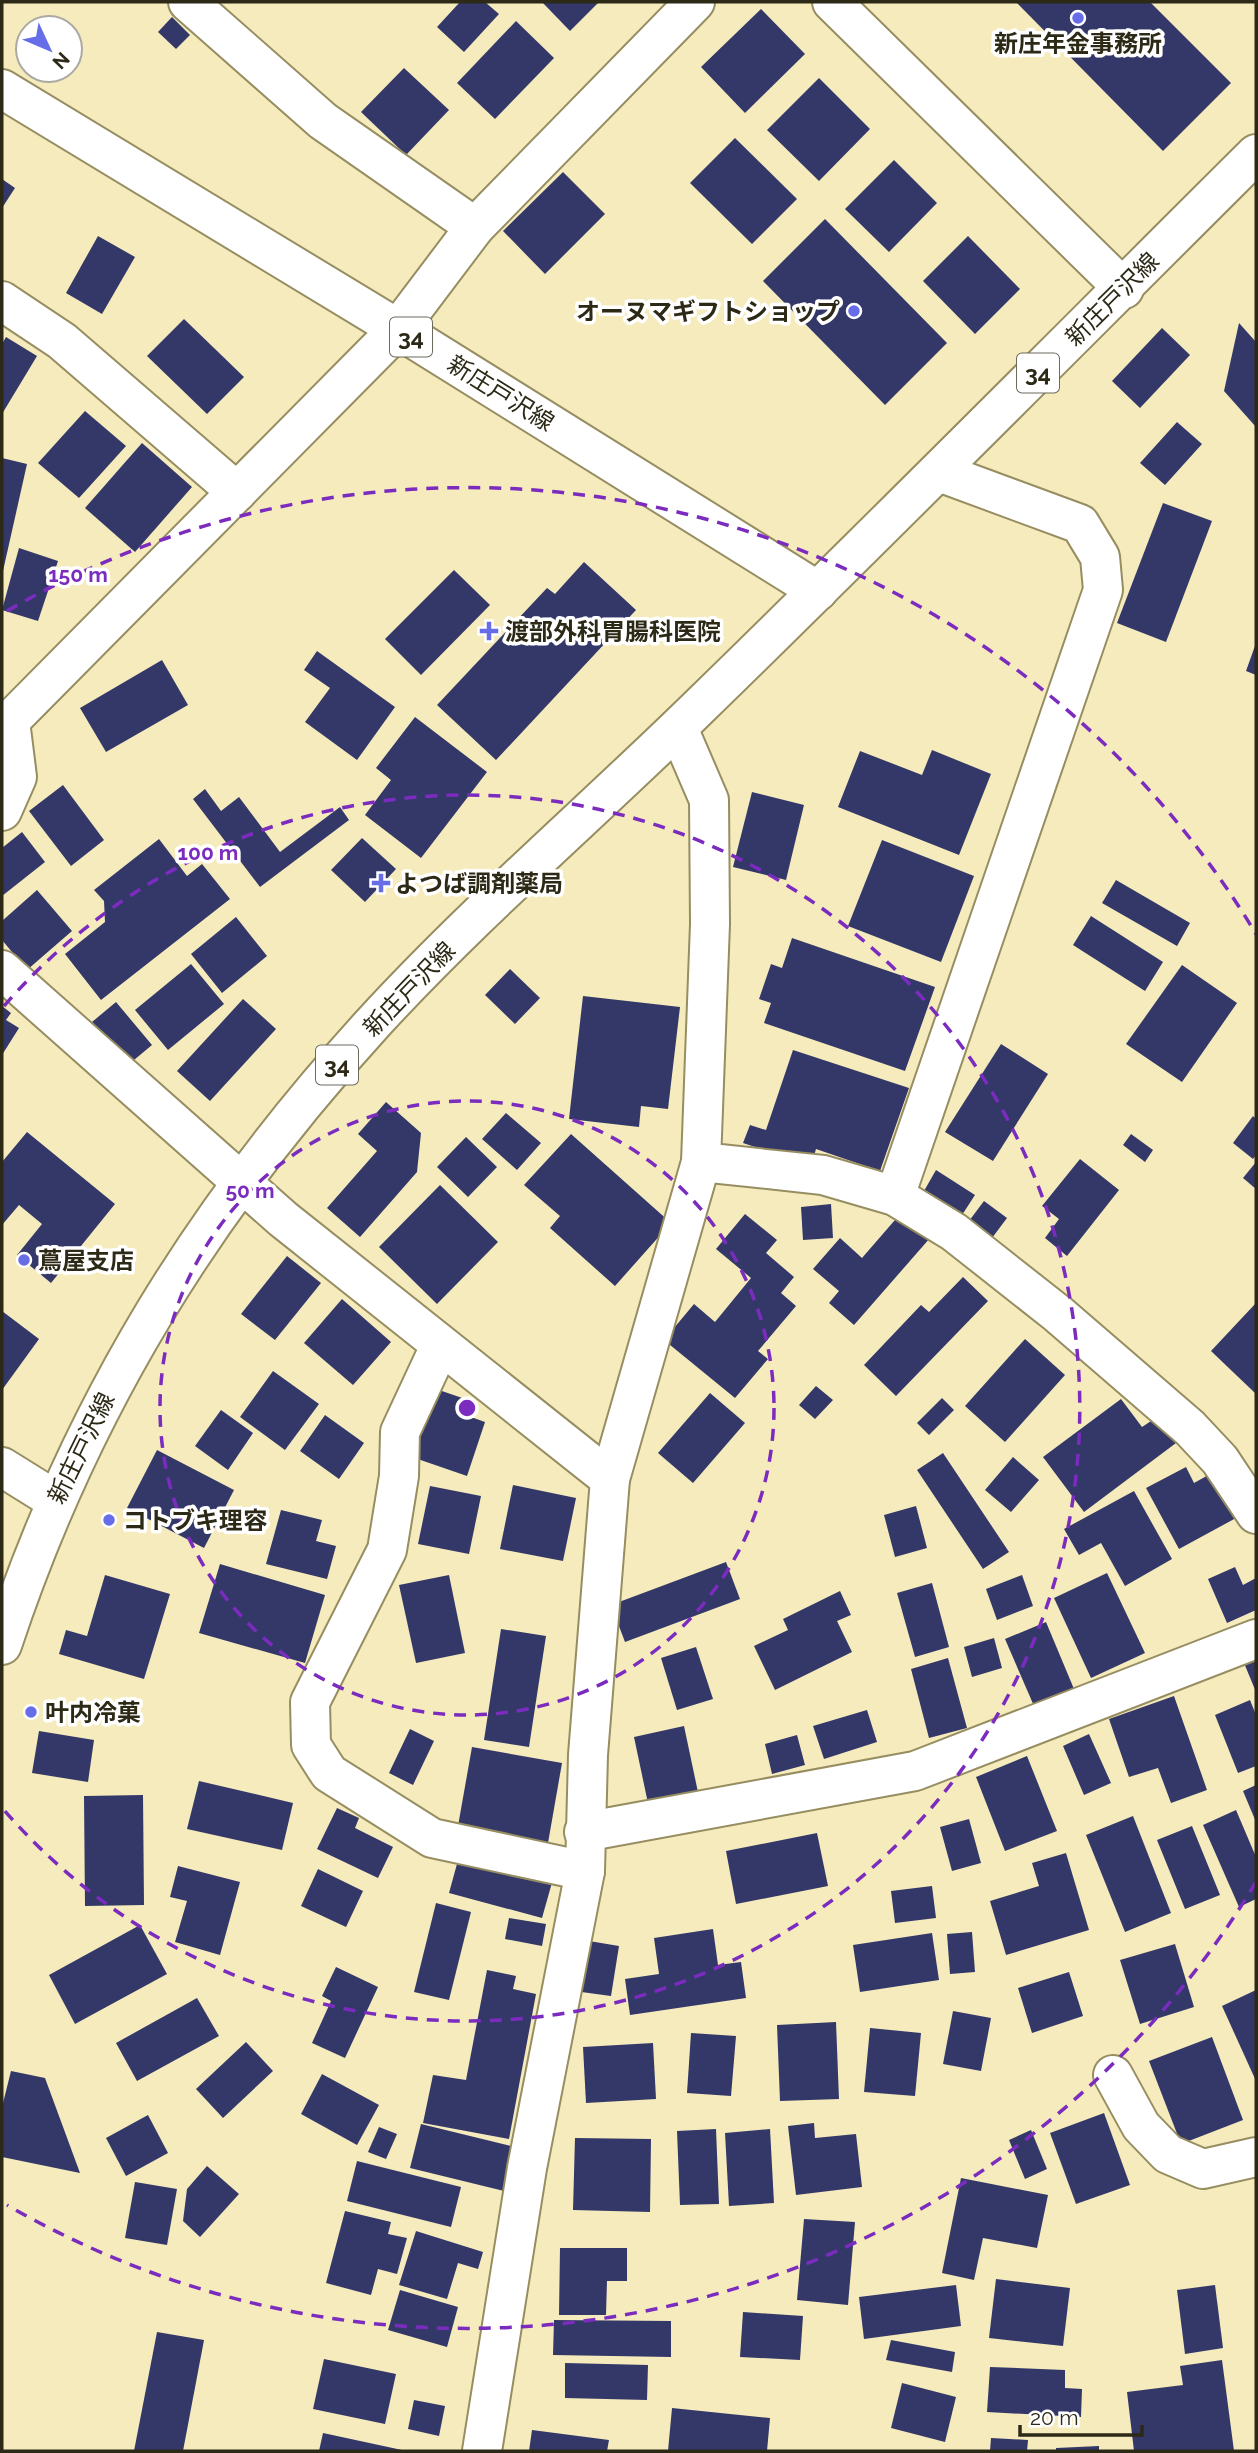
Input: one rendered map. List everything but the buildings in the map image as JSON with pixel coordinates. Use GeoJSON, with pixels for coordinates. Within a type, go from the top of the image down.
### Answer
{"type":"FeatureCollection","features":[{"type":"Feature","properties":{"kind":"street"},"geometry":{"type":"LineString","coordinates":[[188,2],[323,121],[475,227]]}},
{"type":"Feature","properties":{"kind":"street"},"geometry":{"type":"LineString","coordinates":[[2,811],[17,777],[6,715],[237,492],[398,329],[475,227],[695,2]]}},
{"type":"Feature","properties":{"kind":"street"},"geometry":{"type":"LineString","coordinates":[[832,2],[1124,289]]}},
{"type":"Feature","properties":{"kind":"street","name":"新庄戸沢線"},"geometry":{"type":"LineString","coordinates":[[2,89],[398,329],[818,591]]}},
{"type":"Feature","properties":{"kind":"street","name":"新庄戸沢線"},"geometry":{"type":"LineString","coordinates":[[2,1646],[55,1500],[100,1405],[149,1319],[241,1182],[288,1120],[377,1019],[525,871],[678,728],[1124,289],[1252,167]]}},
{"type":"Feature","properties":{"kind":"street"},"geometry":{"type":"LineString","coordinates":[[2,301],[62,341],[237,492]]}},
{"type":"Feature","properties":{"kind":"street"},"geometry":{"type":"LineString","coordinates":[[895,1196],[1103,590],[1100,557],[1080,524],[939,471]]}},
{"type":"Feature","properties":{"kind":"street"},"geometry":{"type":"LineString","coordinates":[[482,2451],[527,2168],[585,1871],[584,1832],[610,1479],[701,1162],[710,925],[709,800],[678,728]]}},
{"type":"Feature","properties":{"kind":"street"},"geometry":{"type":"LineString","coordinates":[[2,970],[241,1182],[440,1346],[610,1479]]}},
{"type":"Feature","properties":{"kind":"street"},"geometry":{"type":"LineString","coordinates":[[701,1162],[823,1175],[895,1196],[954,1232],[1017,1285],[1058,1314],[1189,1428],[1220,1460],[1256,1514]]}},
{"type":"Feature","properties":{"kind":"street"},"geometry":{"type":"LineString","coordinates":[[440,1346],[400,1432],[399,1476],[387,1550],[310,1702],[311,1745],[329,1773],[432,1838],[585,1871]]}},
{"type":"Feature","properties":{"kind":"street"},"geometry":{"type":"LineString","coordinates":[[2,1467],[55,1500]]}},
{"type":"Feature","properties":{"kind":"street"},"geometry":{"type":"LineString","coordinates":[[584,1832],[915,1771],[1256,1639]]}},
{"type":"Feature","properties":{"kind":"street"},"geometry":{"type":"LineString","coordinates":[[1113,2075],[1141,2126],[1168,2154],[1203,2169],[1256,2157]]}},
{"type":"Feature","properties":{"kind":"place","name":"新庄年金事務所"},"geometry":{"type":"Point","coordinates":[1078,18]}},
{"type":"Feature","properties":{"kind":"place","name":"オーヌマギフトショップ"},"geometry":{"type":"Point","coordinates":[854,311]}},
{"type":"Feature","properties":{"kind":"place","name":"渡部外科胃腸科医院"},"geometry":{"type":"Point","coordinates":[489,631]}},
{"type":"Feature","properties":{"kind":"place","name":"よつば調剤薬局"},"geometry":{"type":"Point","coordinates":[381,883]}},
{"type":"Feature","properties":{"kind":"place","name":"蔦屋支店"},"geometry":{"type":"Point","coordinates":[24,1260]}},
{"type":"Feature","properties":{"kind":"place","name":"コトブキ理容"},"geometry":{"type":"Point","coordinates":[109,1520]}},
{"type":"Feature","properties":{"kind":"place","name":"叶内冷菓"},"geometry":{"type":"Point","coordinates":[31,1712]}}]}
